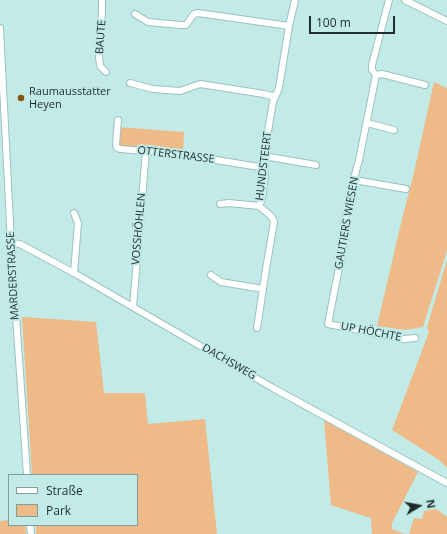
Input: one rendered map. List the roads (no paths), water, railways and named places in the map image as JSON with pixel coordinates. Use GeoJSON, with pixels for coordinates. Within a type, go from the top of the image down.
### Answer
{"type":"FeatureCollection","features":[{"type":"Feature","properties":{"kind":"street","name":"BAUTE"},"geometry":{"type":"LineString","coordinates":[[102,0],[99,57],[100,66],[106,72]]}},
{"type":"Feature","properties":{"kind":"street","name":"HUNDSTEERT"},"geometry":{"type":"LineString","coordinates":[[257,328],[274,222],[271,216],[259,206],[262,199],[265,177],[262,167],[273,102],[279,88],[289,26],[295,0]]}},
{"type":"Feature","properties":{"kind":"street","name":"GAUTIERS WIESEN"},"geometry":{"type":"LineString","coordinates":[[328,324],[343,247],[343,230],[376,75],[372,70],[372,65],[389,0]]}},
{"type":"Feature","properties":{"kind":"street"},"geometry":{"type":"LineString","coordinates":[[405,0],[447,22]]}},
{"type":"Feature","properties":{"kind":"street"},"geometry":{"type":"LineString","coordinates":[[135,14],[148,22],[181,25],[186,25],[194,14],[198,13],[289,26]]}},
{"type":"Feature","properties":{"kind":"street","name":"MARDERSTRASSE"},"geometry":{"type":"LineString","coordinates":[[0,28],[11,243],[27,474]]}},
{"type":"Feature","properties":{"kind":"street"},"geometry":{"type":"LineString","coordinates":[[376,75],[382,74],[424,85]]}},
{"type":"Feature","properties":{"kind":"street"},"geometry":{"type":"LineString","coordinates":[[130,83],[153,89],[180,91],[200,84],[264,94],[274,97]]}},
{"type":"Feature","properties":{"kind":"street","name":"OTTERSTRASSE"},"geometry":{"type":"LineString","coordinates":[[118,120],[116,145],[117,148],[120,149],[183,154],[262,167]]}},
{"type":"Feature","properties":{"kind":"street"},"geometry":{"type":"LineString","coordinates":[[367,123],[394,130]]}},
{"type":"Feature","properties":{"kind":"street","name":"VOSSHÖHLEN"},"geometry":{"type":"LineString","coordinates":[[133,307],[146,151]]}},
{"type":"Feature","properties":{"kind":"street"},"geometry":{"type":"LineString","coordinates":[[264,156],[316,165]]}},
{"type":"Feature","properties":{"kind":"street"},"geometry":{"type":"LineString","coordinates":[[354,180],[406,189]]}},
{"type":"Feature","properties":{"kind":"street"},"geometry":{"type":"LineString","coordinates":[[220,204],[235,203],[259,206]]}},
{"type":"Feature","properties":{"kind":"street"},"geometry":{"type":"LineString","coordinates":[[74,213],[78,223],[74,273]]}},
{"type":"Feature","properties":{"kind":"street","name":"DACHSWEG"},"geometry":{"type":"LineString","coordinates":[[11,243],[20,244],[74,273],[273,388],[447,483]]}},
{"type":"Feature","properties":{"kind":"street"},"geometry":{"type":"LineString","coordinates":[[211,275],[221,282],[263,289]]}},
{"type":"Feature","properties":{"kind":"street","name":"UP HÖCHTE"},"geometry":{"type":"LineString","coordinates":[[328,324],[404,339],[415,338]]}},
{"type":"Feature","properties":{"kind":"place","name":"Raumausstatter Heyen"},"geometry":{"type":"Point","coordinates":[21,98]}}]}
